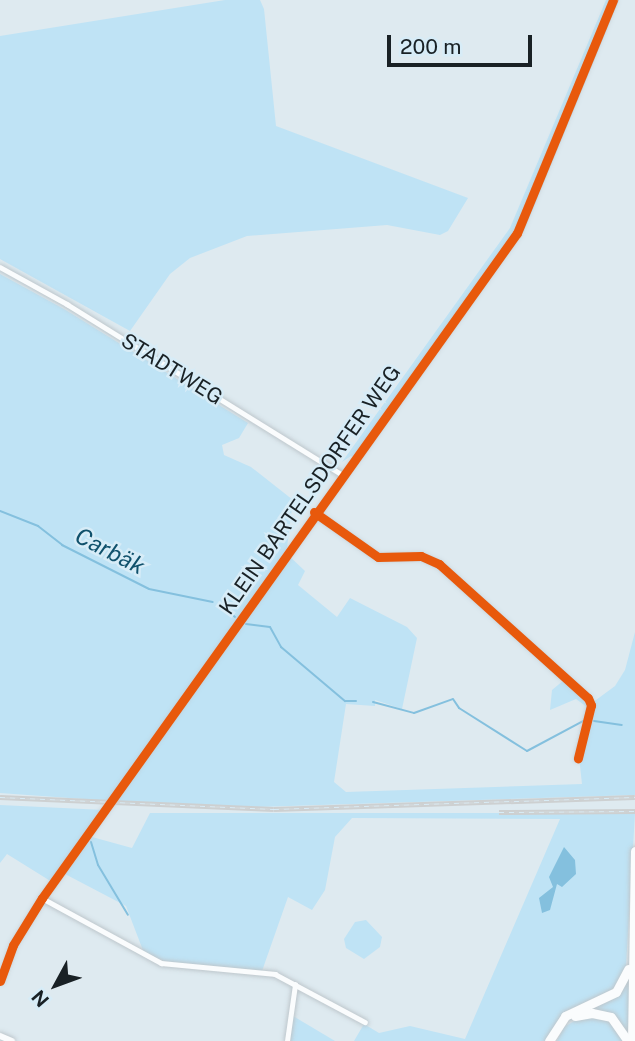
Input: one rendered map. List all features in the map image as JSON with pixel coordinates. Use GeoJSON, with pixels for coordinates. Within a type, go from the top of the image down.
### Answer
{"type":"FeatureCollection","features":[{"type":"Feature","properties":{"kind":"highway"},"geometry":{"type":"LineString","coordinates":[[630,1041],[630,961],[635,851]]}},
{"type":"Feature","properties":{"kind":"highway"},"geometry":{"type":"LineString","coordinates":[[549,1041],[570,1013],[616,992],[630,961]]}},
{"type":"Feature","properties":{"kind":"highway"},"geometry":{"type":"LineString","coordinates":[[555,1041],[566,1022],[592,1013],[611,1017],[630,1041]]}},
{"type":"Feature","properties":{"kind":"street","name":"KLEIN BARTELSDORFER WEG"},"geometry":{"type":"LineString","coordinates":[[0,981],[13,945],[42,898],[341,474],[517,233],[613,0]]}},
{"type":"Feature","properties":{"kind":"street","name":"STADTWEG"},"geometry":{"type":"LineString","coordinates":[[0,267],[68,303],[341,474]]}},
{"type":"Feature","properties":{"kind":"street"},"geometry":{"type":"LineString","coordinates":[[314,512],[378,557],[421,556],[439,564],[588,698],[591,705],[578,758]]}},
{"type":"Feature","properties":{"kind":"street"},"geometry":{"type":"LineString","coordinates":[[42,898],[161,963],[275,974],[365,1023]]}},
{"type":"Feature","properties":{"kind":"street"},"geometry":{"type":"LineString","coordinates":[[287,1041],[295,985]]}},
{"type":"Feature","properties":{"kind":"street"},"geometry":{"type":"LineString","coordinates":[[0,1036],[12,1041]]}},
{"type":"Feature","properties":{"kind":"shaded area"},"geometry":{"type":"Polygon","coordinates":[[[225,0],[260,0],[264,9],[276,126],[468,198],[448,231],[440,235],[387,225],[247,236],[190,258],[170,274],[130,331],[0,259],[0,36],[225,0]]]}},
{"type":"Feature","properties":{"kind":"shaded area"},"geometry":{"type":"Polygon","coordinates":[[[606,0],[619,0],[524,231],[357,460],[351,456],[342,462],[510,228],[606,0]]]}},
{"type":"Feature","properties":{"kind":"shaded area"},"geometry":{"type":"Polygon","coordinates":[[[0,274],[64,309],[248,423],[239,438],[222,445],[224,455],[251,467],[293,500],[287,548],[111,801],[0,793],[0,274]]]}},
{"type":"Feature","properties":{"kind":"shaded area"},"geometry":{"type":"Polygon","coordinates":[[[287,554],[305,571],[298,585],[337,617],[350,598],[407,627],[417,638],[402,709],[375,700],[375,706],[346,704],[334,782],[346,792],[582,784],[579,757],[592,703],[615,686],[625,670],[635,632],[635,795],[257,807],[116,802],[287,554]]]}},
{"type":"Feature","properties":{"kind":"shaded area"},"geometry":{"type":"Polygon","coordinates":[[[564,680],[582,697],[587,707],[576,699],[550,710],[552,690],[564,680]]]}},
{"type":"Feature","properties":{"kind":"shaded area"},"geometry":{"type":"Polygon","coordinates":[[[0,805],[104,810],[52,882],[7,854],[0,863],[0,805]]]}},
{"type":"Feature","properties":{"kind":"shaded area"},"geometry":{"type":"Polygon","coordinates":[[[150,813],[635,813],[626,966],[617,989],[559,1019],[546,1041],[354,1041],[364,1024],[379,1033],[410,1026],[465,1039],[560,819],[352,818],[335,837],[325,890],[312,910],[288,897],[262,971],[172,964],[144,953],[126,906],[65,874],[92,837],[132,848],[150,813]]]}},
{"type":"Feature","properties":{"kind":"shaded area"},"geometry":{"type":"Polygon","coordinates":[[[564,847],[575,860],[576,874],[562,887],[557,884],[550,910],[542,913],[539,898],[553,887],[549,877],[564,847]]]}},
{"type":"Feature","properties":{"kind":"shaded area"},"geometry":{"type":"Polygon","coordinates":[[[366,920],[382,937],[380,947],[364,959],[346,948],[344,939],[355,922],[366,920]]]}},
{"type":"Feature","properties":{"kind":"shaded area"},"geometry":{"type":"Polygon","coordinates":[[[629,974],[631,1036],[612,1016],[587,1011],[565,1020],[550,1041],[566,1018],[610,999],[629,974]]]}},
{"type":"Feature","properties":{"kind":"shaded area"},"geometry":{"type":"Polygon","coordinates":[[[293,1016],[335,1041],[289,1041],[293,1016]]]}},
{"type":"Feature","properties":{"kind":"shaded area"},"geometry":{"type":"Polygon","coordinates":[[[583,1016],[610,1020],[626,1041],[557,1041],[564,1027],[583,1016]]]}},
{"type":"Feature","properties":{"kind":"waterway","name":"Carbäk"},"geometry":{"type":"LineString","coordinates":[[0,511],[38,526],[62,545],[149,589],[213,602]]}},
{"type":"Feature","properties":{"kind":"waterway","name":"Carbäk"},"geometry":{"type":"LineString","coordinates":[[222,606],[235,617]]}},
{"type":"Feature","properties":{"kind":"waterway","name":"Carbäk"},"geometry":{"type":"LineString","coordinates":[[246,624],[270,627],[281,647],[345,701],[356,701]]}},
{"type":"Feature","properties":{"kind":"waterway","name":"Carbäk"},"geometry":{"type":"LineString","coordinates":[[373,702],[414,713],[453,699],[459,708],[527,751],[583,721]]}},
{"type":"Feature","properties":{"kind":"waterway","name":"Carbäk"},"geometry":{"type":"LineString","coordinates":[[594,721],[622,725]]}},
{"type":"Feature","properties":{"kind":"waterway"},"geometry":{"type":"LineString","coordinates":[[91,842],[98,865],[128,915]]}},
{"type":"Feature","properties":{"kind":"railway"},"geometry":{"type":"LineString","coordinates":[[0,797],[274,809],[635,797]]}},
{"type":"Feature","properties":{"kind":"railway"},"geometry":{"type":"LineString","coordinates":[[499,812],[635,811]]}},
{"type":"Feature","properties":{"kind":"cycle path"},"geometry":{"type":"LineString","coordinates":[[0,981],[13,945],[42,898],[517,233],[613,0]]}},
{"type":"Feature","properties":{"kind":"cycle path"},"geometry":{"type":"LineString","coordinates":[[314,512],[378,557],[421,556],[439,564],[588,698],[591,705],[578,758]]}}]}
